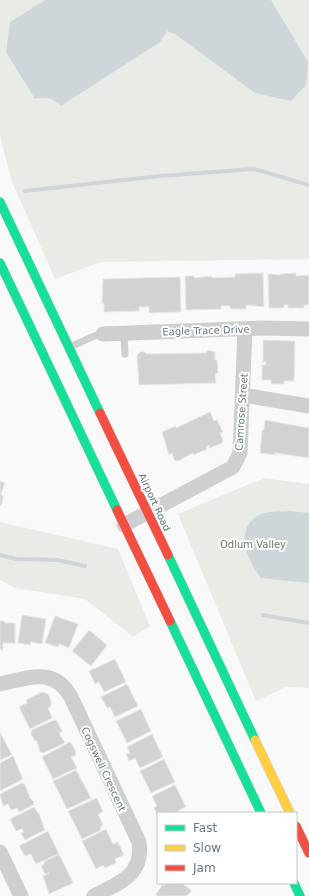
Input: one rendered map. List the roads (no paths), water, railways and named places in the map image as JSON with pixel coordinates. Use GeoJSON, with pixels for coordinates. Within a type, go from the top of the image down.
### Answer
{"type":"FeatureCollection","features":[{"type":"Feature","properties":{"kind":"main road","name":"Airport Road"},"geometry":{"type":"LineString","coordinates":[[0,202],[290,812]]}},
{"type":"Feature","properties":{"kind":"main road"},"geometry":{"type":"LineString","coordinates":[[0,263],[261,812]]}},
{"type":"Feature","properties":{"kind":"main road"},"geometry":{"type":"LineString","coordinates":[[297,828],[309,853]]}},
{"type":"Feature","properties":{"kind":"main road"},"geometry":{"type":"LineString","coordinates":[[294,884],[300,896]]}},
{"type":"Feature","properties":{"kind":"street","name":"Camrose Street"},"geometry":{"type":"LineString","coordinates":[[124,525],[233,467],[240,453],[245,329]]}},
{"type":"Feature","properties":{"kind":"street","name":"Eagle Trace Drive"},"geometry":{"type":"LineString","coordinates":[[103,334],[245,329],[309,329]]}},
{"type":"Feature","properties":{"kind":"street"},"geometry":{"type":"LineString","coordinates":[[243,395],[309,406]]}},
{"type":"Feature","properties":{"kind":"street","name":"Cogswell Crescent"},"geometry":{"type":"LineString","coordinates":[[0,684],[45,676],[61,682],[71,697],[139,842],[140,857],[137,867],[131,874],[94,896]]}},
{"type":"Feature","properties":{"kind":"street"},"geometry":{"type":"LineString","coordinates":[[0,852],[21,896]]}},
{"type":"Feature","properties":{"kind":"lane"},"geometry":{"type":"LineString","coordinates":[[124,333],[125,354]]}},
{"type":"Feature","properties":{"kind":"lane"},"geometry":{"type":"LineString","coordinates":[[70,348],[94,336],[103,334]]}},
{"type":"Feature","properties":{"kind":"waterway"},"geometry":{"type":"LineString","coordinates":[[25,191],[160,176],[254,169],[309,185]]}},
{"type":"Feature","properties":{"kind":"waterway"},"geometry":{"type":"LineString","coordinates":[[0,555],[16,559],[57,560],[85,566]]}},
{"type":"Feature","properties":{"kind":"waterway"},"geometry":{"type":"LineString","coordinates":[[263,615],[309,623]]}},
{"type":"Feature","properties":{"kind":"park label","name":"Odlum Valley"},"geometry":{"type":"Point","coordinates":[253,544]}}]}
